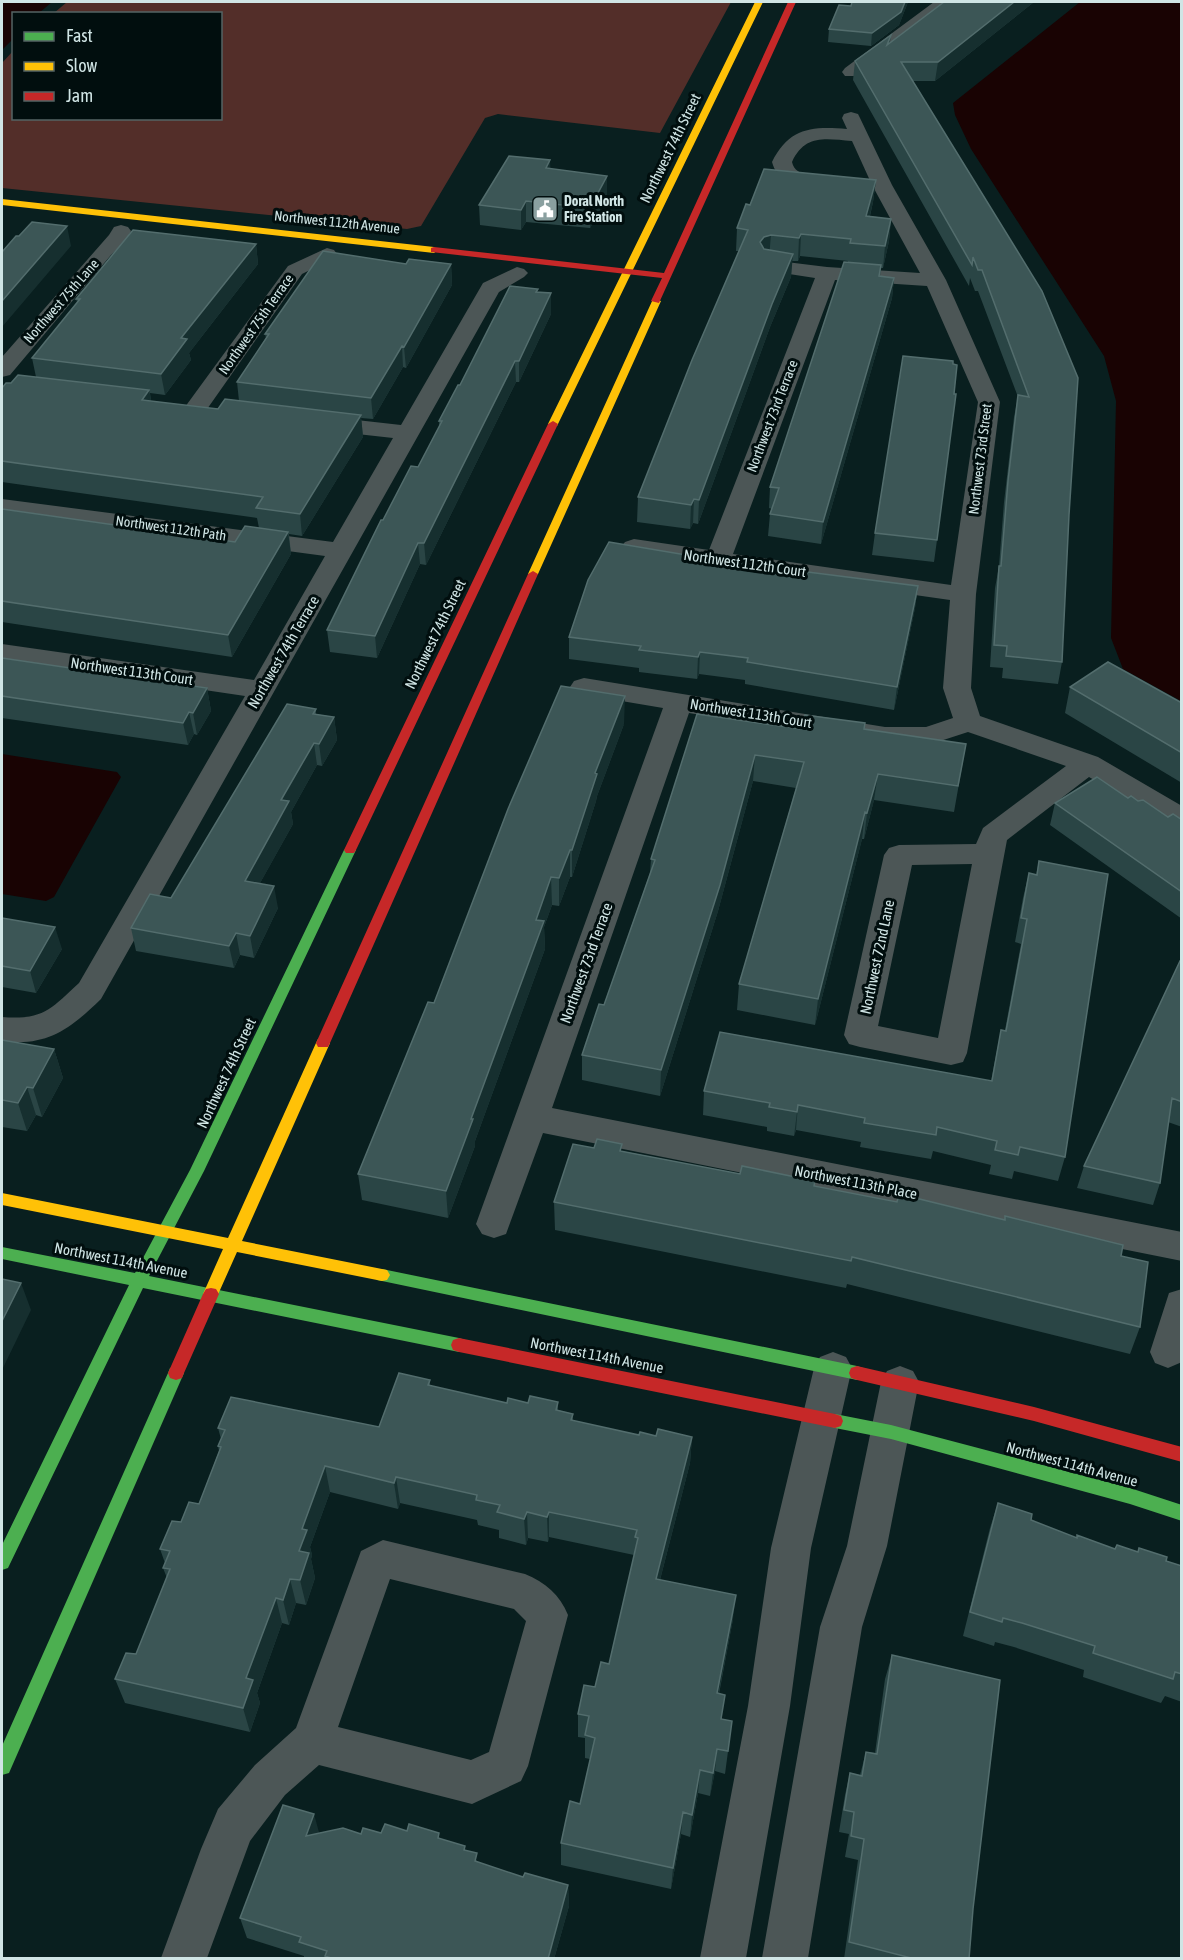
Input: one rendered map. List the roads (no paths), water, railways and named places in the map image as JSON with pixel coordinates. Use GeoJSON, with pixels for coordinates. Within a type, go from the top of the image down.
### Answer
{"type":"FeatureCollection","features":[{"type":"Feature","properties":{"kind":"main road","name":"Northwest 74th Street"},"geometry":{"type":"LineString","coordinates":[[2,1562],[139,1280],[197,1171],[621,284],[759,2]]}},
{"type":"Feature","properties":{"kind":"main road"},"geometry":{"type":"LineString","coordinates":[[2,1766],[233,1244],[792,2]]}},
{"type":"Feature","properties":{"kind":"main road","name":"Northwest 112th Avenue"},"geometry":{"type":"LineString","coordinates":[[2,202],[116,232],[628,271],[665,282]]}},
{"type":"Feature","properties":{"kind":"main road"},"geometry":{"type":"LineString","coordinates":[[391,260],[621,284],[665,282]]}},
{"type":"Feature","properties":{"kind":"main road"},"geometry":{"type":"LineString","coordinates":[[2,1199],[233,1244],[900,1382],[1030,1412],[1182,1455]]}},
{"type":"Feature","properties":{"kind":"main road","name":"Northwest 114th Avenue"},"geometry":{"type":"LineString","coordinates":[[2,1253],[891,1432],[1130,1496],[1182,1513]]}},
{"type":"Feature","properties":{"kind":"street"},"geometry":{"type":"LineString","coordinates":[[851,72],[943,2]]}},
{"type":"Feature","properties":{"kind":"street","name":"Northwest 73rd Street"},"geometry":{"type":"LineString","coordinates":[[864,185],[790,177],[783,169],[782,162],[791,145],[802,137],[856,127],[864,185],[935,280],[989,402],[963,594],[957,688],[968,722]]}},
{"type":"Feature","properties":{"kind":"street","name":"Northwest 75th Lane"},"geometry":{"type":"LineString","coordinates":[[5,380],[116,232]]}},
{"type":"Feature","properties":{"kind":"street","name":"Northwest 75th Terrace"},"geometry":{"type":"LineString","coordinates":[[197,408],[299,260],[332,254]]}},
{"type":"Feature","properties":{"kind":"street"},"geometry":{"type":"LineString","coordinates":[[770,266],[827,273],[935,280]]}},
{"type":"Feature","properties":{"kind":"street","name":"Northwest 74th Terrace"},"geometry":{"type":"LineString","coordinates":[[2,1029],[22,1032],[43,1028],[64,1016],[90,991],[490,289],[517,273]]}},
{"type":"Feature","properties":{"kind":"street","name":"Northwest 73rd Terrace"},"geometry":{"type":"LineString","coordinates":[[718,559],[827,273]]}},
{"type":"Feature","properties":{"kind":"street"},"geometry":{"type":"LineString","coordinates":[[174,405],[220,410]]}},
{"type":"Feature","properties":{"kind":"street"},"geometry":{"type":"LineString","coordinates":[[302,420],[408,433]]}},
{"type":"Feature","properties":{"kind":"street","name":"Northwest 112th Path"},"geometry":{"type":"LineString","coordinates":[[2,506],[341,551]]}},
{"type":"Feature","properties":{"kind":"street","name":"Northwest 112th Court"},"geometry":{"type":"LineString","coordinates":[[634,547],[963,594]]}},
{"type":"Feature","properties":{"kind":"street","name":"Northwest 113th Court"},"geometry":{"type":"LineString","coordinates":[[2,652],[262,690]]}},
{"type":"Feature","properties":{"kind":"street","name":"Northwest 113th Court"},"geometry":{"type":"LineString","coordinates":[[584,687],[885,736],[928,736],[968,722]]}},
{"type":"Feature","properties":{"kind":"street","name":"Northwest 73rd Terrace"},"geometry":{"type":"LineString","coordinates":[[494,1224],[679,702]]}},
{"type":"Feature","properties":{"kind":"street"},"geometry":{"type":"LineString","coordinates":[[968,722],[1088,764],[1182,819]]}},
{"type":"Feature","properties":{"kind":"street","name":"Northwest 72nd Lane"},"geometry":{"type":"LineString","coordinates":[[989,854],[899,855],[860,1035],[951,1053],[993,836],[1088,764]]}},
{"type":"Feature","properties":{"kind":"street","name":"Northwest 113th Place"},"geometry":{"type":"LineString","coordinates":[[531,1117],[1182,1247]]}},
{"type":"Feature","properties":{"kind":"street"},"geometry":{"type":"LineString","coordinates":[[1168,1352],[1182,1304]]}},
{"type":"Feature","properties":{"kind":"street"},"geometry":{"type":"LineString","coordinates":[[723,1959],[769,1706],[791,1548],[833,1368]]}},
{"type":"Feature","properties":{"kind":"street"},"geometry":{"type":"LineString","coordinates":[[785,1959],[841,1627],[867,1546],[900,1382]]}},
{"type":"Feature","properties":{"kind":"street"},"geometry":{"type":"LineString","coordinates":[[184,1959],[234,1826],[270,1780],[312,1742],[375,1564],[383,1559],[525,1593],[548,1614],[506,1766],[472,1782],[312,1742]]}},
{"type":"Feature","properties":{"kind":"place","name":"Doral North Fire Station"},"geometry":{"type":"Point","coordinates":[545,209]}}]}
